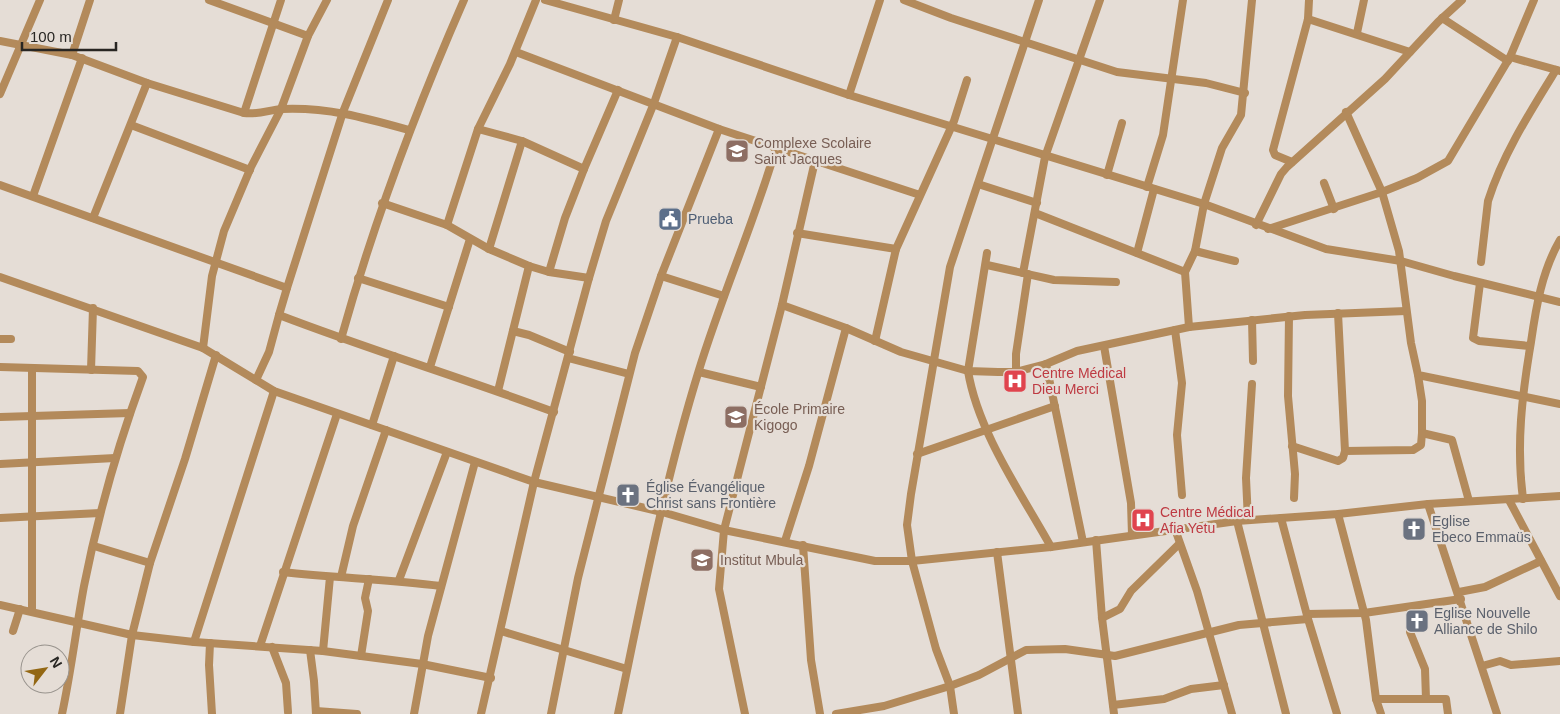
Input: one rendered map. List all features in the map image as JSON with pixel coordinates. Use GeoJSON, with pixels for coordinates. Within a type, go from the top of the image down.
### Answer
{"type":"FeatureCollection","features":[{"type":"Feature","properties":{"kind":"street"},"geometry":{"type":"LineString","coordinates":[[0,94],[40,0]]}},
{"type":"Feature","properties":{"kind":"street"},"geometry":{"type":"LineString","coordinates":[[72,55],[90,0]]}},
{"type":"Feature","properties":{"kind":"street"},"geometry":{"type":"LineString","coordinates":[[209,0],[226,2],[308,36]]}},
{"type":"Feature","properties":{"kind":"street"},"geometry":{"type":"LineString","coordinates":[[244,113],[272,22],[281,0]]}},
{"type":"Feature","properties":{"kind":"street"},"geometry":{"type":"LineString","coordinates":[[203,348],[215,263],[224,230],[250,170],[282,109],[308,36],[327,0]]}},
{"type":"Feature","properties":{"kind":"street"},"geometry":{"type":"LineString","coordinates":[[256,380],[269,352],[342,112],[388,0]]}},
{"type":"Feature","properties":{"kind":"street"},"geometry":{"type":"LineString","coordinates":[[341,339],[382,203],[409,130],[464,0]]}},
{"type":"Feature","properties":{"kind":"street"},"geometry":{"type":"LineString","coordinates":[[447,225],[478,129],[516,52],[536,0]]}},
{"type":"Feature","properties":{"kind":"street"},"geometry":{"type":"LineString","coordinates":[[549,0],[677,37],[849,95],[1045,157],[1204,204],[1256,225],[1326,249],[1401,261],[1480,283],[1560,302]]}},
{"type":"Feature","properties":{"kind":"street"},"geometry":{"type":"LineString","coordinates":[[614,20],[619,0]]}},
{"type":"Feature","properties":{"kind":"street"},"geometry":{"type":"LineString","coordinates":[[849,95],[880,0]]}},
{"type":"Feature","properties":{"kind":"street"},"geometry":{"type":"LineString","coordinates":[[904,0],[1025,42],[1129,75],[1173,78],[1206,83],[1245,93]]}},
{"type":"Feature","properties":{"kind":"street"},"geometry":{"type":"LineString","coordinates":[[954,714],[950,686],[936,648],[912,560],[907,525],[917,454],[950,267],[1040,0]]}},
{"type":"Feature","properties":{"kind":"street"},"geometry":{"type":"LineString","coordinates":[[1016,372],[1016,354],[1026,273],[1045,157],[1081,60],[1100,0]]}},
{"type":"Feature","properties":{"kind":"street"},"geometry":{"type":"LineString","coordinates":[[1137,253],[1163,135],[1173,78],[1183,0]]}},
{"type":"Feature","properties":{"kind":"street"},"geometry":{"type":"LineString","coordinates":[[1189,327],[1185,272],[1195,251],[1204,204],[1222,148],[1241,115],[1245,93],[1252,0]]}},
{"type":"Feature","properties":{"kind":"street"},"geometry":{"type":"LineString","coordinates":[[1292,162],[1275,155],[1273,150],[1308,19],[1309,0]]}},
{"type":"Feature","properties":{"kind":"street"},"geometry":{"type":"LineString","coordinates":[[1357,33],[1364,0]]}},
{"type":"Feature","properties":{"kind":"street"},"geometry":{"type":"LineString","coordinates":[[1256,225],[1281,174],[1346,112],[1385,79],[1442,18],[1462,0]]}},
{"type":"Feature","properties":{"kind":"street"},"geometry":{"type":"LineString","coordinates":[[1268,229],[1382,192],[1417,178],[1448,162],[1509,59],[1534,0]]}},
{"type":"Feature","properties":{"kind":"street"},"geometry":{"type":"LineString","coordinates":[[1442,18],[1509,59],[1558,71],[1512,143],[1491,192],[1481,262]]}},
{"type":"Feature","properties":{"kind":"street"},"geometry":{"type":"LineString","coordinates":[[1308,19],[1357,33],[1410,52]]}},
{"type":"Feature","properties":{"kind":"street"},"geometry":{"type":"LineString","coordinates":[[481,714],[491,678],[534,482],[589,278],[615,197],[654,103],[677,37]]}},
{"type":"Feature","properties":{"kind":"street"},"geometry":{"type":"LineString","coordinates":[[0,41],[72,55],[147,83],[244,113],[258,114],[282,109],[342,112],[409,130]]}},
{"type":"Feature","properties":{"kind":"street"},"geometry":{"type":"LineString","coordinates":[[516,52],[719,129],[920,195]]}},
{"type":"Feature","properties":{"kind":"street"},"geometry":{"type":"LineString","coordinates":[[34,196],[82,58]]}},
{"type":"Feature","properties":{"kind":"street"},"geometry":{"type":"LineString","coordinates":[[876,341],[896,249],[951,127],[967,80]]}},
{"type":"Feature","properties":{"kind":"street"},"geometry":{"type":"LineString","coordinates":[[93,218],[147,83]]}},
{"type":"Feature","properties":{"kind":"street"},"geometry":{"type":"LineString","coordinates":[[549,272],[565,218],[618,90]]}},
{"type":"Feature","properties":{"kind":"street"},"geometry":{"type":"LineString","coordinates":[[1345,451],[1413,450],[1421,445],[1422,433],[1422,402],[1406,311],[1401,261],[1382,192],[1346,112]]}},
{"type":"Feature","properties":{"kind":"street"},"geometry":{"type":"LineString","coordinates":[[1107,175],[1122,123]]}},
{"type":"Feature","properties":{"kind":"street"},"geometry":{"type":"LineString","coordinates":[[131,125],[250,170]]}},
{"type":"Feature","properties":{"kind":"street"},"geometry":{"type":"LineString","coordinates":[[478,129],[522,141],[584,169]]}},
{"type":"Feature","properties":{"kind":"street"},"geometry":{"type":"LineString","coordinates":[[551,714],[562,650],[597,496],[629,374],[661,276],[719,129]]}},
{"type":"Feature","properties":{"kind":"street"},"geometry":{"type":"LineString","coordinates":[[490,249],[522,141]]}},
{"type":"Feature","properties":{"kind":"street"},"geometry":{"type":"LineString","coordinates":[[618,714],[662,512],[699,372],[724,296],[762,197],[776,148]]}},
{"type":"Feature","properties":{"kind":"street"},"geometry":{"type":"LineString","coordinates":[[745,714],[720,589],[724,530],[782,305],[815,161]]}},
{"type":"Feature","properties":{"kind":"street"},"geometry":{"type":"LineString","coordinates":[[1324,183],[1334,209]]}},
{"type":"Feature","properties":{"kind":"street"},"geometry":{"type":"LineString","coordinates":[[978,184],[1037,203]]}},
{"type":"Feature","properties":{"kind":"street"},"geometry":{"type":"LineString","coordinates":[[0,185],[287,288]]}},
{"type":"Feature","properties":{"kind":"street"},"geometry":{"type":"LineString","coordinates":[[382,203],[447,225],[470,239],[529,266],[549,272],[589,278]]}},
{"type":"Feature","properties":{"kind":"street"},"geometry":{"type":"LineString","coordinates":[[1035,213],[1185,272]]}},
{"type":"Feature","properties":{"kind":"street"},"geometry":{"type":"LineString","coordinates":[[797,233],[896,249]]}},
{"type":"Feature","properties":{"kind":"street"},"geometry":{"type":"LineString","coordinates":[[430,367],[470,239]]}},
{"type":"Feature","properties":{"kind":"street"},"geometry":{"type":"LineString","coordinates":[[1523,499],[1519,471],[1519,432],[1522,397],[1538,296],[1560,240]]}},
{"type":"Feature","properties":{"kind":"street"},"geometry":{"type":"LineString","coordinates":[[1195,251],[1235,261]]}},
{"type":"Feature","properties":{"kind":"street"},"geometry":{"type":"LineString","coordinates":[[987,253],[968,371],[971,386],[988,430],[1050,547]]}},
{"type":"Feature","properties":{"kind":"street"},"geometry":{"type":"LineString","coordinates":[[986,265],[1065,281],[1116,282]]}},
{"type":"Feature","properties":{"kind":"street"},"geometry":{"type":"LineString","coordinates":[[498,391],[529,266]]}},
{"type":"Feature","properties":{"kind":"street"},"geometry":{"type":"LineString","coordinates":[[661,276],[724,296]]}},
{"type":"Feature","properties":{"kind":"street"},"geometry":{"type":"LineString","coordinates":[[0,277],[203,348],[274,391],[534,482],[662,512],[724,530],[875,561],[912,560],[1050,547],[1237,521],[1338,514],[1428,504],[1560,496]]}},
{"type":"Feature","properties":{"kind":"street"},"geometry":{"type":"LineString","coordinates":[[358,278],[449,307]]}},
{"type":"Feature","properties":{"kind":"street"},"geometry":{"type":"LineString","coordinates":[[1480,283],[1474,338],[1479,342],[1530,346]]}},
{"type":"Feature","properties":{"kind":"street"},"geometry":{"type":"LineString","coordinates":[[782,305],[846,328],[900,352],[934,362],[968,371],[1016,372],[1046,364],[1077,351],[1189,327],[1289,316],[1406,311]]}},
{"type":"Feature","properties":{"kind":"street"},"geometry":{"type":"LineString","coordinates":[[91,370],[93,308]]}},
{"type":"Feature","properties":{"kind":"street"},"geometry":{"type":"LineString","coordinates":[[1292,446],[1338,461],[1344,458],[1338,313]]}},
{"type":"Feature","properties":{"kind":"street"},"geometry":{"type":"LineString","coordinates":[[279,315],[341,339],[430,367],[554,412]]}},
{"type":"Feature","properties":{"kind":"street"},"geometry":{"type":"LineString","coordinates":[[1289,316],[1288,396],[1295,474],[1294,498]]}},
{"type":"Feature","properties":{"kind":"street"},"geometry":{"type":"LineString","coordinates":[[1252,320],[1253,361]]}},
{"type":"Feature","properties":{"kind":"street"},"geometry":{"type":"LineString","coordinates":[[785,541],[809,466],[846,328]]}},
{"type":"Feature","properties":{"kind":"street"},"geometry":{"type":"LineString","coordinates":[[1174,330],[1182,383],[1177,435],[1182,495]]}},
{"type":"Feature","properties":{"kind":"street"},"geometry":{"type":"LineString","coordinates":[[514,331],[529,334],[569,355],[629,374]]}},
{"type":"Feature","properties":{"kind":"street"},"geometry":{"type":"LineString","coordinates":[[0,339],[11,339]]}},
{"type":"Feature","properties":{"kind":"street"},"geometry":{"type":"LineString","coordinates":[[1104,346],[1131,503],[1132,535]]}},
{"type":"Feature","properties":{"kind":"street"},"geometry":{"type":"LineString","coordinates":[[120,714],[132,635],[150,562],[186,459],[216,355]]}},
{"type":"Feature","properties":{"kind":"street"},"geometry":{"type":"LineString","coordinates":[[372,425],[394,356]]}},
{"type":"Feature","properties":{"kind":"street"},"geometry":{"type":"LineString","coordinates":[[1046,364],[1083,542]]}},
{"type":"Feature","properties":{"kind":"street"},"geometry":{"type":"LineString","coordinates":[[0,367],[32,370],[91,370],[142,373],[143,376],[115,458],[100,513],[78,621],[71,672],[62,714]]}},
{"type":"Feature","properties":{"kind":"street"},"geometry":{"type":"LineString","coordinates":[[32,370],[32,611]]}},
{"type":"Feature","properties":{"kind":"street"},"geometry":{"type":"LineString","coordinates":[[699,372],[761,387]]}},
{"type":"Feature","properties":{"kind":"street"},"geometry":{"type":"LineString","coordinates":[[1418,375],[1560,404]]}},
{"type":"Feature","properties":{"kind":"street"},"geometry":{"type":"LineString","coordinates":[[1248,520],[1246,478],[1252,384]]}},
{"type":"Feature","properties":{"kind":"street"},"geometry":{"type":"LineString","coordinates":[[194,642],[274,391]]}},
{"type":"Feature","properties":{"kind":"street"},"geometry":{"type":"LineString","coordinates":[[917,454],[1055,406]]}},
{"type":"Feature","properties":{"kind":"street"},"geometry":{"type":"LineString","coordinates":[[0,418],[130,413]]}},
{"type":"Feature","properties":{"kind":"street"},"geometry":{"type":"LineString","coordinates":[[260,646],[282,572],[336,414]]}},
{"type":"Feature","properties":{"kind":"street"},"geometry":{"type":"LineString","coordinates":[[341,577],[353,526],[386,430]]}},
{"type":"Feature","properties":{"kind":"street"},"geometry":{"type":"LineString","coordinates":[[1422,433],[1452,440],[1469,501]]}},
{"type":"Feature","properties":{"kind":"street"},"geometry":{"type":"LineString","coordinates":[[400,580],[447,452]]}},
{"type":"Feature","properties":{"kind":"street"},"geometry":{"type":"LineString","coordinates":[[0,464],[115,458]]}},
{"type":"Feature","properties":{"kind":"street"},"geometry":{"type":"LineString","coordinates":[[414,714],[422,664],[474,462]]}},
{"type":"Feature","properties":{"kind":"street"},"geometry":{"type":"LineString","coordinates":[[1509,500],[1560,596]]}},
{"type":"Feature","properties":{"kind":"street"},"geometry":{"type":"LineString","coordinates":[[1428,504],[1460,595],[1498,714]]}},
{"type":"Feature","properties":{"kind":"street"},"geometry":{"type":"LineString","coordinates":[[0,518],[100,513]]}},
{"type":"Feature","properties":{"kind":"street"},"geometry":{"type":"LineString","coordinates":[[1338,514],[1364,612],[1376,699],[1381,714]]}},
{"type":"Feature","properties":{"kind":"street"},"geometry":{"type":"LineString","coordinates":[[1281,518],[1307,617],[1337,714]]}},
{"type":"Feature","properties":{"kind":"street"},"geometry":{"type":"LineString","coordinates":[[1237,521],[1286,714]]}},
{"type":"Feature","properties":{"kind":"street"},"geometry":{"type":"LineString","coordinates":[[1175,529],[1197,591],[1232,714]]}},
{"type":"Feature","properties":{"kind":"street"},"geometry":{"type":"LineString","coordinates":[[1096,540],[1102,618],[1114,714]]}},
{"type":"Feature","properties":{"kind":"street"},"geometry":{"type":"LineString","coordinates":[[1102,618],[1120,609],[1131,591],[1179,544]]}},
{"type":"Feature","properties":{"kind":"street"},"geometry":{"type":"LineString","coordinates":[[803,545],[811,660],[820,714]]}},
{"type":"Feature","properties":{"kind":"street"},"geometry":{"type":"LineString","coordinates":[[94,546],[150,562]]}},
{"type":"Feature","properties":{"kind":"street"},"geometry":{"type":"LineString","coordinates":[[997,552],[1018,714]]}},
{"type":"Feature","properties":{"kind":"street"},"geometry":{"type":"LineString","coordinates":[[836,714],[884,710],[979,675],[1026,650],[1047,648],[1085,651],[1107,656],[1239,625],[1263,624],[1307,617],[1411,607],[1485,587],[1540,561]]}},
{"type":"Feature","properties":{"kind":"street"},"geometry":{"type":"LineString","coordinates":[[282,572],[330,577],[400,580],[441,586]]}},
{"type":"Feature","properties":{"kind":"street"},"geometry":{"type":"LineString","coordinates":[[323,651],[330,577]]}},
{"type":"Feature","properties":{"kind":"street"},"geometry":{"type":"LineString","coordinates":[[361,656],[368,610],[365,598],[369,579]]}},
{"type":"Feature","properties":{"kind":"street"},"geometry":{"type":"LineString","coordinates":[[1550,580],[1560,580]]}},
{"type":"Feature","properties":{"kind":"street"},"geometry":{"type":"LineString","coordinates":[[0,605],[78,621],[132,635],[194,642],[323,651],[422,664],[491,678]]}},
{"type":"Feature","properties":{"kind":"street"},"geometry":{"type":"LineString","coordinates":[[1411,607],[1410,632],[1425,669],[1426,698]]}},
{"type":"Feature","properties":{"kind":"street"},"geometry":{"type":"LineString","coordinates":[[13,631],[20,609]]}},
{"type":"Feature","properties":{"kind":"street"},"geometry":{"type":"LineString","coordinates":[[501,631],[627,669]]}},
{"type":"Feature","properties":{"kind":"street"},"geometry":{"type":"LineString","coordinates":[[210,643],[209,665],[212,714]]}},
{"type":"Feature","properties":{"kind":"street"},"geometry":{"type":"LineString","coordinates":[[272,647],[286,684],[288,712]]}},
{"type":"Feature","properties":{"kind":"street"},"geometry":{"type":"LineString","coordinates":[[310,650],[316,713],[357,714]]}},
{"type":"Feature","properties":{"kind":"street"},"geometry":{"type":"LineString","coordinates":[[1482,666],[1500,661],[1511,665],[1560,661]]}},
{"type":"Feature","properties":{"kind":"street"},"geometry":{"type":"LineString","coordinates":[[1113,705],[1164,699],[1191,689],[1224,685]]}},
{"type":"Feature","properties":{"kind":"street"},"geometry":{"type":"LineString","coordinates":[[1376,699],[1446,699],[1448,714]]}},
{"type":"Feature","properties":{"kind":"place","name":"Complexe Scolaire Saint Jacques"},"geometry":{"type":"Point","coordinates":[737,151]}},
{"type":"Feature","properties":{"kind":"place","name":"Prueba"},"geometry":{"type":"Point","coordinates":[670,219]}},
{"type":"Feature","properties":{"kind":"place","name":"Centre Médical Dieu Merci"},"geometry":{"type":"Point","coordinates":[1015,381]}},
{"type":"Feature","properties":{"kind":"place","name":"École Primaire Kigogo"},"geometry":{"type":"Point","coordinates":[736,417]}},
{"type":"Feature","properties":{"kind":"place","name":"Église Évangélique Christ sans Frontière"},"geometry":{"type":"Point","coordinates":[628,495]}},
{"type":"Feature","properties":{"kind":"place","name":"Centre Médical Afia Yetu"},"geometry":{"type":"Point","coordinates":[1143,520]}},
{"type":"Feature","properties":{"kind":"place","name":"Eglise Ebeco Emmaüs"},"geometry":{"type":"Point","coordinates":[1414,529]}},
{"type":"Feature","properties":{"kind":"place","name":"Institut Mbula"},"geometry":{"type":"Point","coordinates":[702,560]}},
{"type":"Feature","properties":{"kind":"place","name":"Eglise Nouvelle Alliance de Shilo"},"geometry":{"type":"Point","coordinates":[1417,621]}}]}
